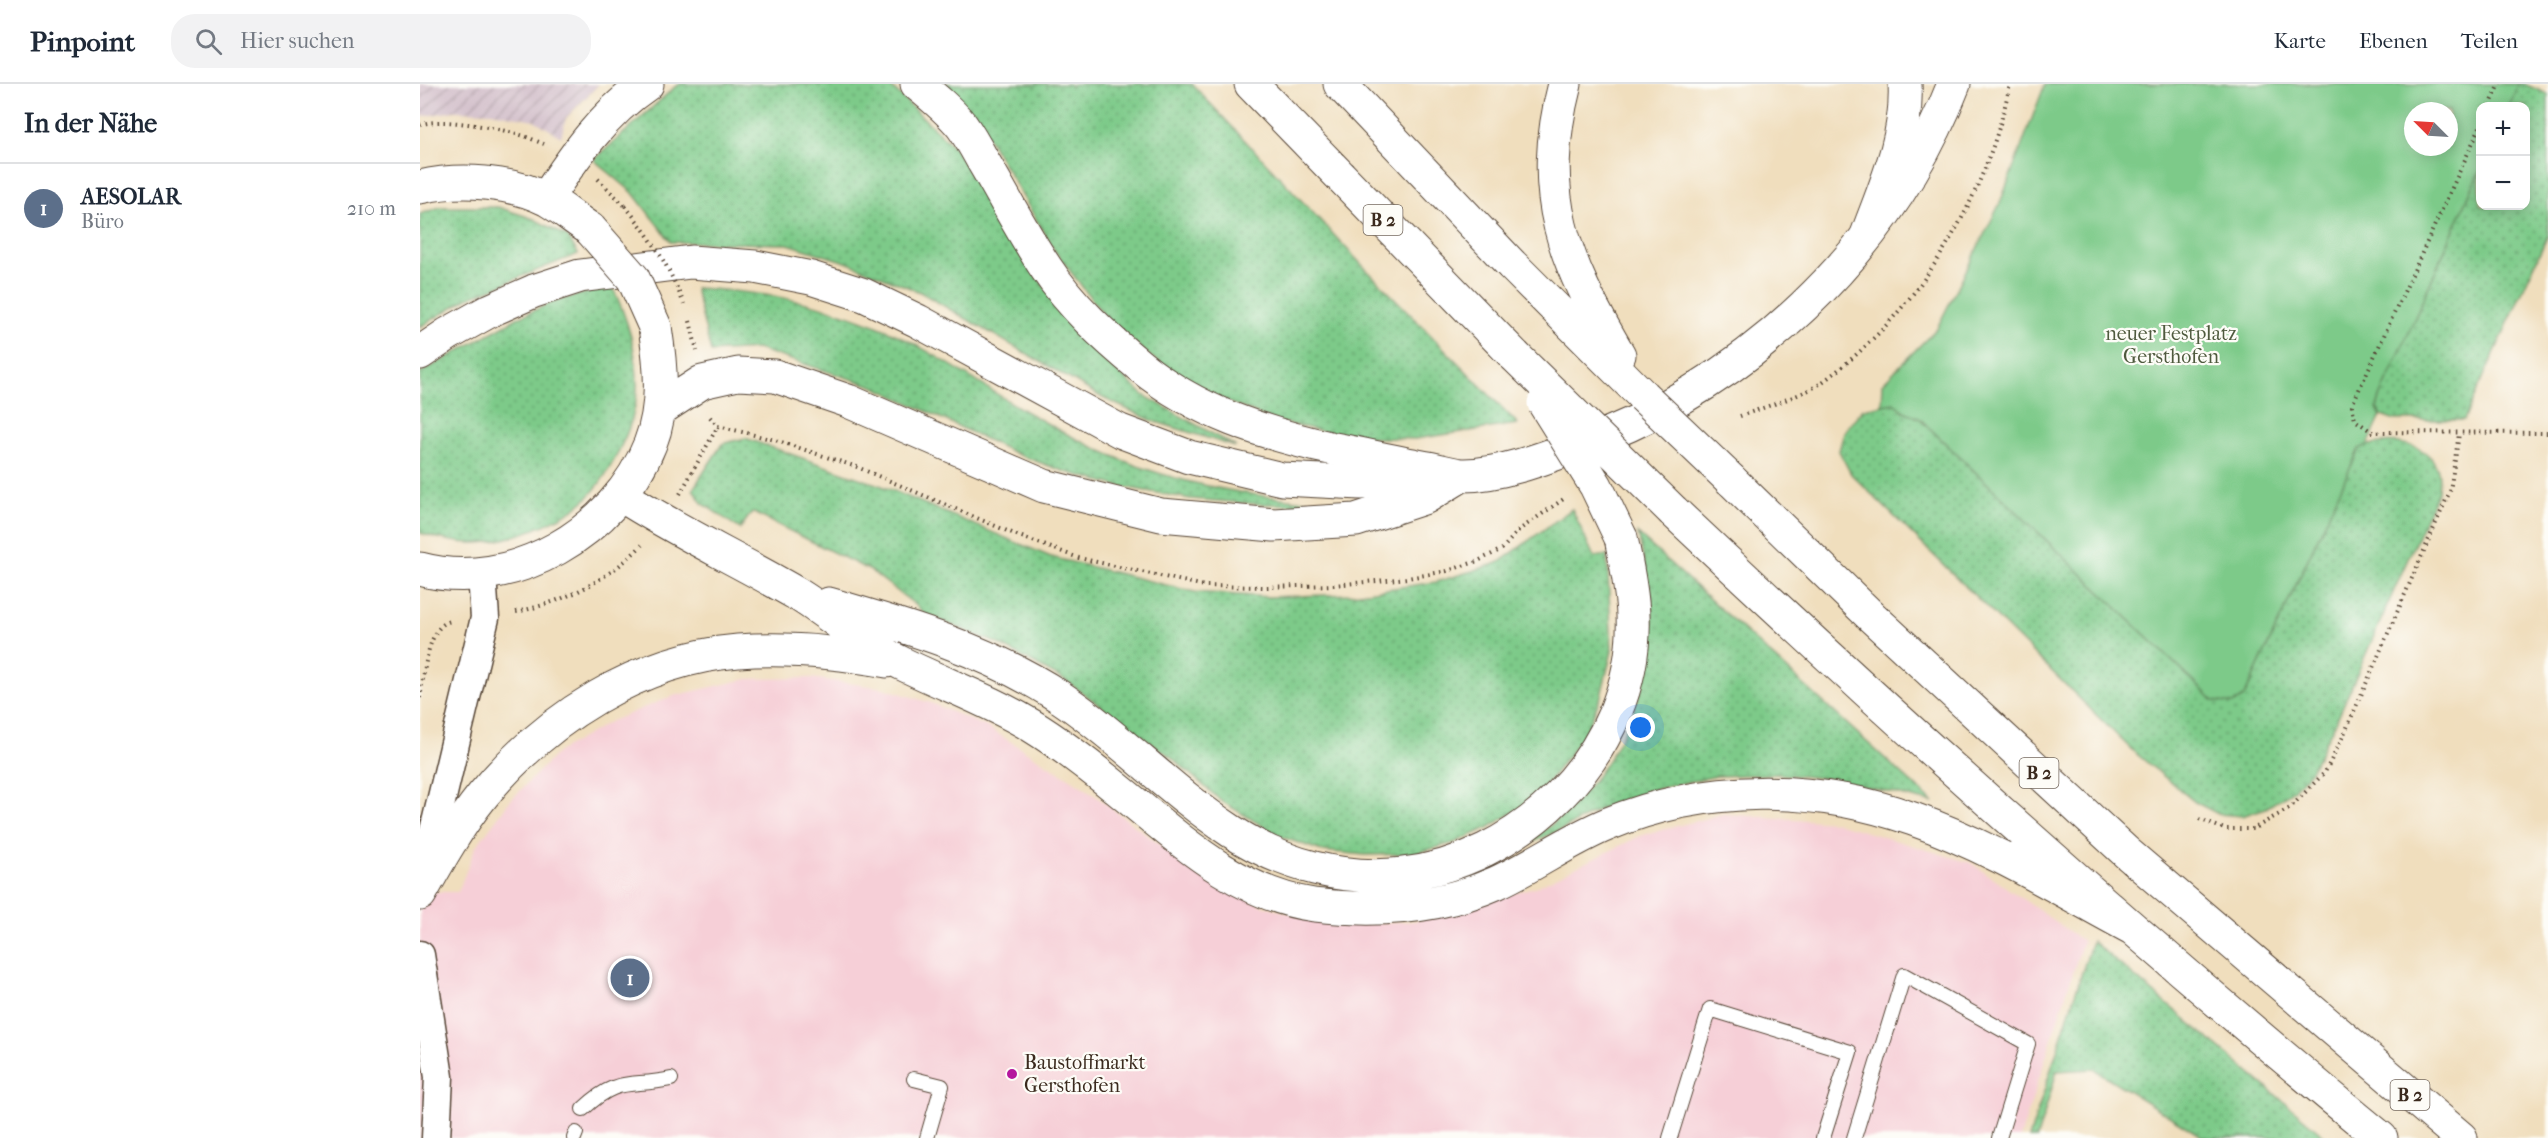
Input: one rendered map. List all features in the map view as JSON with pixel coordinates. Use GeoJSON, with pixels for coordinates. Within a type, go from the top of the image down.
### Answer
{"type":"FeatureCollection","features":[{"type":"Feature","properties":{"kind":"main road"},"geometry":{"type":"LineString","coordinates":[[546,199],[572,160],[602,124],[630,95],[647,84]]}},
{"type":"Feature","properties":{"kind":"main road"},"geometry":{"type":"LineString","coordinates":[[917,84],[942,104],[964,128],[1046,269],[1085,318],[1143,369],[1202,408],[1261,431],[1462,475]]}},
{"type":"Feature","properties":{"kind":"main road","name":"B 2"},"geometry":{"type":"LineString","coordinates":[[1251,84],[1515,356],[1672,511],[1803,633],[2132,928],[2381,1138]]}},
{"type":"Feature","properties":{"kind":"main road"},"geometry":{"type":"LineString","coordinates":[[1340,84],[1512,265],[1586,322]]}},
{"type":"Feature","properties":{"kind":"main road"},"geometry":{"type":"LineString","coordinates":[[1565,84],[1552,159],[1552,189],[1558,223],[1586,322]]}},
{"type":"Feature","properties":{"kind":"main road"},"geometry":{"type":"LineString","coordinates":[[1867,235],[1898,150],[1904,113],[1905,84]]}},
{"type":"Feature","properties":{"kind":"main road"},"geometry":{"type":"LineString","coordinates":[[420,353],[448,334],[492,310],[534,291],[580,276],[691,262],[755,267],[812,278],[864,295],[918,321],[1120,431],[1189,457],[1282,479],[1360,483],[1462,475],[1538,460],[1601,438],[1644,419],[1707,383],[1782,327],[1822,287],[1867,235],[1917,164],[1938,124],[1954,84]]}},
{"type":"Feature","properties":{"kind":"main road"},"geometry":{"type":"LineString","coordinates":[[420,188],[462,182],[511,187],[546,199],[590,230],[633,278],[655,327],[661,370],[659,410],[651,443],[634,480],[568,544],[526,562],[482,575],[438,574],[420,569]]}},
{"type":"Feature","properties":{"kind":"main road","name":"B 2"},"geometry":{"type":"LineString","coordinates":[[1586,322],[1643,396],[1880,625],[2127,853],[2461,1138]]}},
{"type":"Feature","properties":{"kind":"main road"},"geometry":{"type":"LineString","coordinates":[[799,595],[904,626],[966,649],[1013,671],[1059,697],[1086,716],[1202,810],[1253,844],[1308,867],[1374,876],[1407,875],[1467,858],[1507,838],[1542,813],[1589,761],[1610,724],[1624,692],[1630,654],[1633,617],[1621,538],[1596,486],[1515,356]]}},
{"type":"Feature","properties":{"kind":"main road"},"geometry":{"type":"LineString","coordinates":[[659,410],[702,382],[738,374],[775,376],[849,401],[1044,486],[1161,514],[1274,525],[1356,520],[1426,497],[1462,475]]}},
{"type":"Feature","properties":{"kind":"main road"},"geometry":{"type":"LineString","coordinates":[[621,495],[664,523],[799,595],[899,663],[975,696],[1028,724],[1097,772],[1210,861],[1273,894],[1308,904],[1352,908],[1399,907],[1460,896],[1496,883],[1607,824],[1646,810],[1690,800],[1778,793],[1821,796],[1865,804],[1941,829],[2132,928]]}},
{"type":"Feature","properties":{"kind":"main road"},"geometry":{"type":"LineString","coordinates":[[420,894],[454,835],[484,794],[523,753],[573,711],[626,682],[682,662],[736,651],[805,650],[899,663]]}},
{"type":"Feature","properties":{"kind":"street"},"geometry":{"type":"LineString","coordinates":[[420,888],[485,618],[482,575]]}},
{"type":"Feature","properties":{"kind":"street"},"geometry":{"type":"LineString","coordinates":[[420,955],[439,1077],[440,1137]]}},
{"type":"Feature","properties":{"kind":"lane"},"geometry":{"type":"LineString","coordinates":[[1854,1138],[1904,975],[2028,1044],[1999,1138]]}},
{"type":"Feature","properties":{"kind":"lane"},"geometry":{"type":"LineString","coordinates":[[1670,1138],[1710,1009],[1850,1052],[1823,1138]]}},
{"type":"Feature","properties":{"kind":"lane"},"geometry":{"type":"LineString","coordinates":[[583,1109],[597,1096],[614,1086],[672,1079]]}},
{"type":"Feature","properties":{"kind":"lane"},"geometry":{"type":"LineString","coordinates":[[914,1079],[942,1086],[927,1138]]}},
{"type":"Feature","properties":{"kind":"path"},"geometry":{"type":"LineString","coordinates":[[1740,416],[1819,384],[1873,339],[1929,273],[1970,205],[2003,121],[2010,84]]}},
{"type":"Feature","properties":{"kind":"path"},"geometry":{"type":"LineString","coordinates":[[2492,102],[2500,84]]}},
{"type":"Feature","properties":{"kind":"path"},"geometry":{"type":"LineString","coordinates":[[420,125],[427,122],[459,124],[513,132],[557,149],[602,182],[625,206]]}},
{"type":"Feature","properties":{"kind":"path"},"geometry":{"type":"LineString","coordinates":[[2476,138],[2352,405],[2355,420],[2372,432],[2548,433]]}},
{"type":"Feature","properties":{"kind":"path"},"geometry":{"type":"LineString","coordinates":[[2199,819],[2224,829],[2253,829],[2290,808],[2325,772],[2342,739],[2450,492],[2459,434]]}},
{"type":"Feature","properties":{"kind":"shaded area"},"geometry":{"type":"Polygon","coordinates":[[[420,84],[599,84],[566,118],[561,137],[534,120],[491,112],[454,111],[420,117],[420,84]]]}},
{"type":"Feature","properties":{"kind":"shaded area"},"geometry":{"type":"Polygon","coordinates":[[[811,678],[883,688],[931,703],[987,727],[1085,788],[1168,851],[1261,905],[1333,925],[1415,921],[1538,886],[1640,836],[1723,814],[1833,822],[1971,863],[2083,941],[2020,1138],[420,1138],[420,892],[458,892],[475,848],[509,802],[558,752],[611,721],[673,696],[747,679],[811,678]]]}},
{"type":"Feature","properties":{"kind":"green space"},"geometry":{"type":"Polygon","coordinates":[[[681,84],[884,84],[891,87],[956,149],[1002,228],[1086,344],[1145,396],[1236,447],[1153,421],[1103,398],[920,292],[846,262],[788,244],[671,242],[632,192],[594,160],[681,84]]]}},
{"type":"Feature","properties":{"kind":"green space"},"geometry":{"type":"Polygon","coordinates":[[[939,84],[1069,84],[1071,86],[1073,84],[1192,84],[1363,266],[1518,424],[1415,439],[1351,437],[1275,421],[1213,396],[1151,357],[1106,318],[1055,251],[984,131],[939,84]]]}},
{"type":"Feature","properties":{"kind":"green space","name":"neuer Festplatz Gersthofen"},"geometry":{"type":"Polygon","coordinates":[[[2045,84],[2519,84],[2511,102],[2476,102],[2476,179],[2380,397],[2377,409],[2381,416],[2368,445],[2359,449],[2244,697],[2233,704],[2214,701],[1919,418],[1894,403],[1882,405],[1883,383],[1937,328],[2000,203],[2045,84]]]}},
{"type":"Feature","properties":{"kind":"green space"},"geometry":{"type":"Polygon","coordinates":[[[2519,84],[2548,94],[2548,235],[2464,420],[2392,420],[2381,416],[2377,409],[2380,397],[2476,179],[2476,210],[2530,210],[2530,102],[2511,102],[2519,84]]]}},
{"type":"Feature","properties":{"kind":"green space"},"geometry":{"type":"Polygon","coordinates":[[[440,207],[498,207],[534,219],[568,237],[578,254],[468,298],[420,327],[420,214],[440,207]]]}},
{"type":"Feature","properties":{"kind":"green space"},"geometry":{"type":"Polygon","coordinates":[[[612,286],[627,321],[633,345],[637,370],[637,391],[633,414],[625,437],[610,467],[595,489],[584,501],[562,516],[505,539],[463,543],[420,533],[420,373],[519,317],[556,301],[612,286]]]}},
{"type":"Feature","properties":{"kind":"green space"},"geometry":{"type":"Polygon","coordinates":[[[695,288],[785,298],[827,308],[872,324],[925,350],[1040,420],[1103,452],[1135,465],[1219,488],[1305,501],[1362,506],[1258,504],[1191,499],[1118,486],[1066,472],[1019,455],[873,386],[757,349],[711,352],[695,288]]]}},
{"type":"Feature","properties":{"kind":"green space"},"geometry":{"type":"Polygon","coordinates":[[[1894,403],[1919,418],[2214,701],[2244,697],[2359,449],[2380,443],[2392,443],[2415,447],[2425,453],[2433,461],[2438,471],[2438,491],[2335,724],[2310,772],[2291,792],[2266,808],[2242,816],[2218,814],[2195,802],[2133,751],[1851,474],[1839,451],[1844,432],[1863,409],[1894,403]]]}},
{"type":"Feature","properties":{"kind":"green space"},"geometry":{"type":"Polygon","coordinates":[[[745,438],[882,486],[1051,557],[1195,592],[1269,597],[1352,594],[1436,582],[1498,563],[1572,509],[1594,557],[1607,555],[1612,651],[1601,696],[1586,732],[1542,790],[1519,809],[1488,828],[1454,843],[1412,854],[1365,855],[1322,851],[1279,836],[1221,801],[1171,757],[1066,681],[997,643],[924,614],[871,571],[752,512],[740,529],[702,503],[693,489],[722,444],[745,438]]]}},
{"type":"Feature","properties":{"kind":"green space"},"geometry":{"type":"Polygon","coordinates":[[[1638,534],[1934,803],[1833,779],[1778,774],[1717,776],[1656,789],[1608,805],[1565,828],[1519,848],[1556,821],[1593,782],[1622,736],[1633,712],[1648,661],[1653,622],[1649,584],[1638,534]]]}},
{"type":"Feature","properties":{"kind":"green space"},"geometry":{"type":"Polygon","coordinates":[[[2092,941],[2327,1138],[2204,1138],[2094,1069],[2057,1071],[2037,1138],[2029,1138],[2092,941]]]}},
{"type":"Feature","properties":{"kind":"place","name":"AESOLAR"},"geometry":{"type":"Point","coordinates":[630,978]}},
{"type":"Feature","properties":{"kind":"place","name":"Baustoffmarkt Gersthofen"},"geometry":{"type":"Point","coordinates":[1012,1074]}}]}
